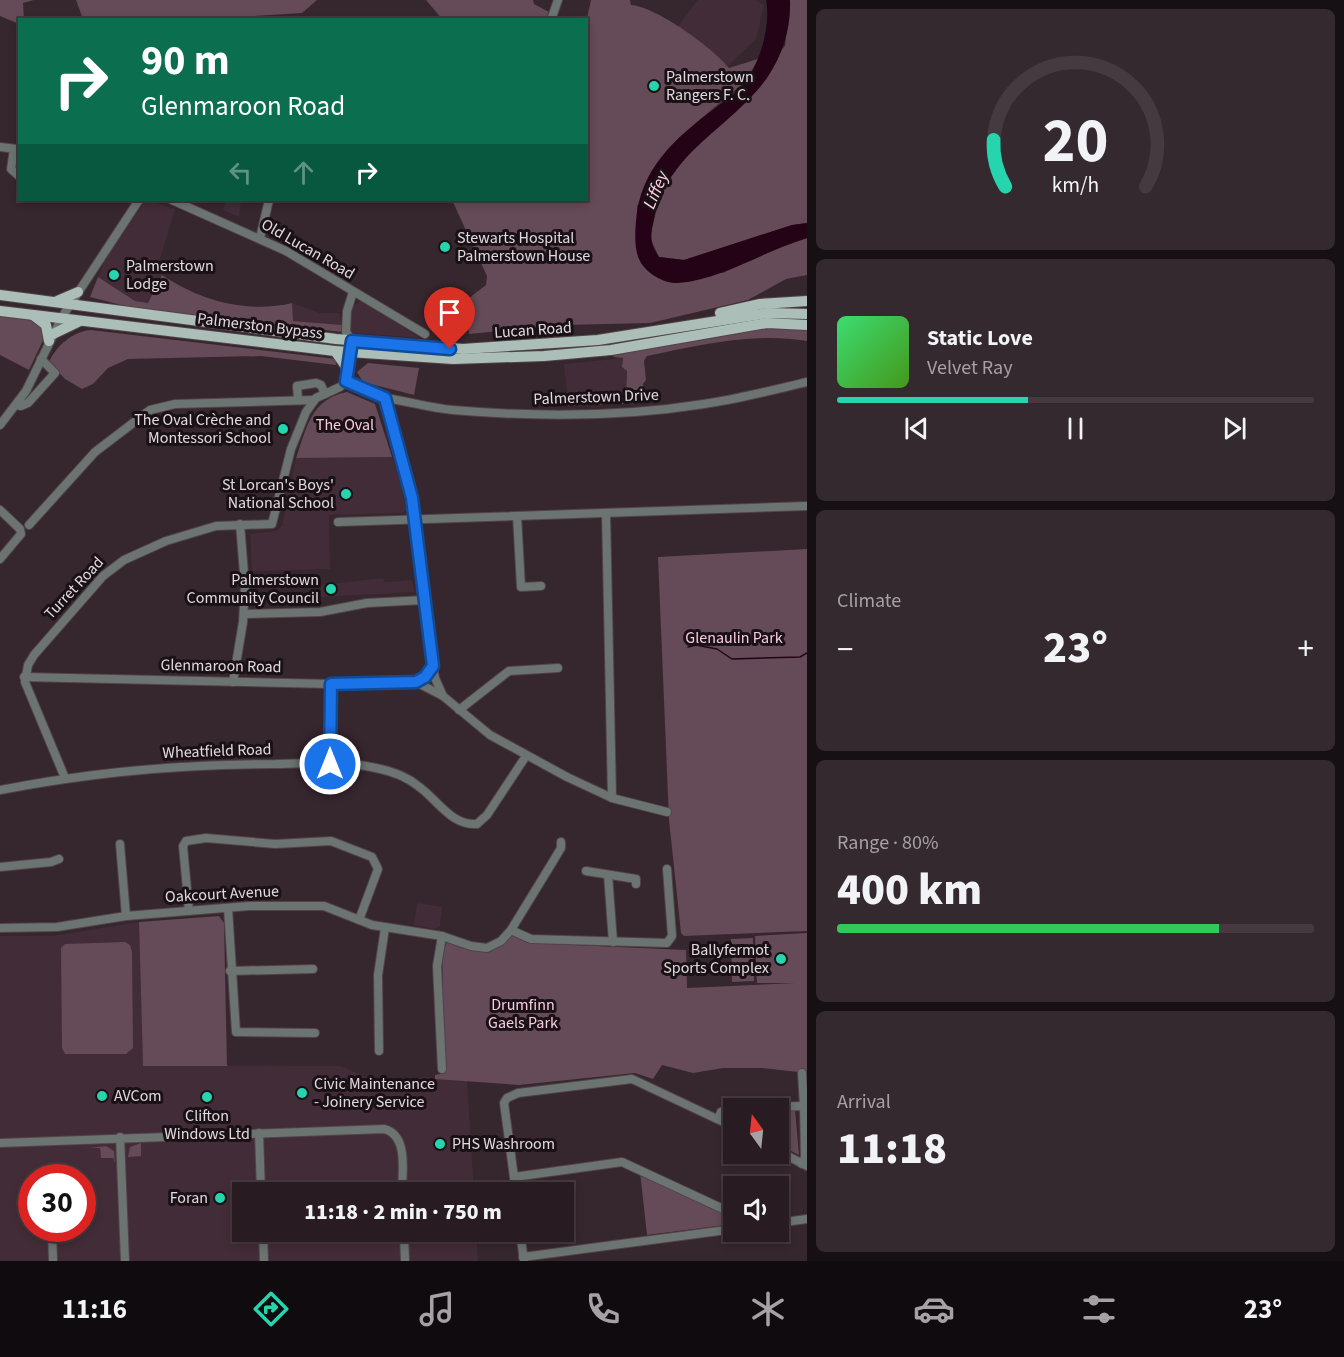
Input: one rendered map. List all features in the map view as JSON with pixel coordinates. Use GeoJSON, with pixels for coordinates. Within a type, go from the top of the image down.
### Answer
{"type":"FeatureCollection","features":[{"type":"Feature","properties":{"kind":"main road"},"geometry":{"type":"LineString","coordinates":[[51,302],[80,290],[91,308]]}},
{"type":"Feature","properties":{"kind":"main road"},"geometry":{"type":"LineString","coordinates":[[0,296],[66,311],[143,323],[160,329]]}},
{"type":"Feature","properties":{"kind":"main road","name":"Palmerston Bypass"},"geometry":{"type":"LineString","coordinates":[[0,296],[51,302],[83,320],[335,351],[453,359],[580,353],[642,346],[767,323],[807,325]]}},
{"type":"Feature","properties":{"kind":"main road"},"geometry":{"type":"LineString","coordinates":[[679,325],[760,303],[807,301]]}},
{"type":"Feature","properties":{"kind":"main road","name":"Palmerston Bypass"},"geometry":{"type":"LineString","coordinates":[[0,311],[29,314],[91,308],[352,341]]}},
{"type":"Feature","properties":{"kind":"main road"},"geometry":{"type":"LineString","coordinates":[[679,325],[768,313],[807,314]]}},
{"type":"Feature","properties":{"kind":"main road"},"geometry":{"type":"LineString","coordinates":[[29,314],[44,322],[51,337],[83,320]]}},
{"type":"Feature","properties":{"kind":"main road","name":"Lucan Road"},"geometry":{"type":"LineString","coordinates":[[352,341],[463,349],[527,347],[598,340],[679,325]]}},
{"type":"Feature","properties":{"kind":"main road"},"geometry":{"type":"LineString","coordinates":[[266,331],[289,338],[346,347],[351,352]]}},
{"type":"Feature","properties":{"kind":"main road"},"geometry":{"type":"LineString","coordinates":[[396,344],[393,351],[402,357]]}},
{"type":"Feature","properties":{"kind":"main road"},"geometry":{"type":"LineString","coordinates":[[335,351],[347,376]]}},
{"type":"Feature","properties":{"kind":"street"},"geometry":{"type":"LineString","coordinates":[[552,18],[558,0]]}},
{"type":"Feature","properties":{"kind":"street"},"geometry":{"type":"LineString","coordinates":[[0,147],[17,149],[11,169],[18,175]]}},
{"type":"Feature","properties":{"kind":"street"},"geometry":{"type":"LineString","coordinates":[[0,425],[17,405],[66,311],[138,201]]}},
{"type":"Feature","properties":{"kind":"street","name":"Old Lucan Road"},"geometry":{"type":"LineString","coordinates":[[174,201],[260,238],[312,266],[352,292],[359,293],[425,334]]}},
{"type":"Feature","properties":{"kind":"street"},"geometry":{"type":"LineString","coordinates":[[260,238],[269,201]]}},
{"type":"Feature","properties":{"kind":"street"},"geometry":{"type":"LineString","coordinates":[[29,525],[95,452],[150,410],[175,404],[314,400],[325,394],[347,376],[352,341],[346,332],[347,315],[352,292]]}},
{"type":"Feature","properties":{"kind":"street"},"geometry":{"type":"LineString","coordinates":[[17,405],[21,406],[28,402],[55,373],[41,359]]}},
{"type":"Feature","properties":{"kind":"street"},"geometry":{"type":"LineString","coordinates":[[347,376],[385,398],[417,520],[433,666],[443,696]]}},
{"type":"Feature","properties":{"kind":"street","name":"Palmerstown Drive"},"geometry":{"type":"LineString","coordinates":[[385,398],[450,409],[515,414],[593,413],[705,404],[807,382]]}},
{"type":"Feature","properties":{"kind":"street"},"geometry":{"type":"LineString","coordinates":[[298,399],[297,386],[316,383],[321,385],[325,394]]}},
{"type":"Feature","properties":{"kind":"street","name":"Turret Road"},"geometry":{"type":"LineString","coordinates":[[24,677],[34,655],[112,567],[144,549],[216,526],[272,524],[291,449],[314,400]]}},
{"type":"Feature","properties":{"kind":"street"},"geometry":{"type":"LineString","coordinates":[[338,522],[807,506]]}},
{"type":"Feature","properties":{"kind":"street"},"geometry":{"type":"LineString","coordinates":[[0,510],[20,529],[21,534],[0,559]]}},
{"type":"Feature","properties":{"kind":"street"},"geometry":{"type":"LineString","coordinates":[[606,513],[612,798]]}},
{"type":"Feature","properties":{"kind":"street"},"geometry":{"type":"LineString","coordinates":[[517,516],[521,587],[541,586]]}},
{"type":"Feature","properties":{"kind":"street"},"geometry":{"type":"LineString","coordinates":[[233,682],[244,614],[245,586],[240,524]]}},
{"type":"Feature","properties":{"kind":"street"},"geometry":{"type":"LineString","coordinates":[[244,614],[320,612],[367,603],[424,600]]}},
{"type":"Feature","properties":{"kind":"street"},"geometry":{"type":"LineString","coordinates":[[416,682],[425,677],[433,666]]}},
{"type":"Feature","properties":{"kind":"street"},"geometry":{"type":"LineString","coordinates":[[459,710],[509,670],[558,668]]}},
{"type":"Feature","properties":{"kind":"street"},"geometry":{"type":"LineString","coordinates":[[24,677],[65,778]]}},
{"type":"Feature","properties":{"kind":"street","name":"Glenmaroon Road"},"geometry":{"type":"LineString","coordinates":[[24,677],[331,684],[416,682],[443,696],[490,735],[526,756],[612,798],[667,812]]}},
{"type":"Feature","properties":{"kind":"street"},"geometry":{"type":"LineString","coordinates":[[330,764],[331,684]]}},
{"type":"Feature","properties":{"kind":"street","name":"Wheatfield Road"},"geometry":{"type":"LineString","coordinates":[[0,790],[65,778],[195,765],[361,765],[400,775],[418,785],[456,820],[471,825],[477,824],[487,815],[526,756]]}},
{"type":"Feature","properties":{"kind":"street"},"geometry":{"type":"LineString","coordinates":[[189,911],[183,846],[186,841],[206,838],[275,844],[331,841],[372,857],[378,869],[359,920]]}},
{"type":"Feature","properties":{"kind":"street"},"geometry":{"type":"LineString","coordinates":[[561,842],[552,864],[511,930],[531,939],[667,943],[670,940],[672,925],[667,869]]}},
{"type":"Feature","properties":{"kind":"street"},"geometry":{"type":"LineString","coordinates":[[120,844],[126,916]]}},
{"type":"Feature","properties":{"kind":"street"},"geometry":{"type":"LineString","coordinates":[[0,867],[51,862],[59,859]]}},
{"type":"Feature","properties":{"kind":"street"},"geometry":{"type":"LineString","coordinates":[[586,871],[636,879],[636,884]]}},
{"type":"Feature","properties":{"kind":"street"},"geometry":{"type":"LineString","coordinates":[[608,875],[613,942]]}},
{"type":"Feature","properties":{"kind":"street","name":"Oakcourt Avenue"},"geometry":{"type":"LineString","coordinates":[[0,928],[57,927],[126,916],[228,908],[324,906],[385,928],[442,936],[471,946],[487,948],[501,941],[511,930]]}},
{"type":"Feature","properties":{"kind":"street"},"geometry":{"type":"LineString","coordinates":[[228,908],[230,971],[236,1032],[315,1033]]}},
{"type":"Feature","properties":{"kind":"street"},"geometry":{"type":"LineString","coordinates":[[379,1051],[378,975],[385,928]]}},
{"type":"Feature","properties":{"kind":"street"},"geometry":{"type":"LineString","coordinates":[[442,936],[437,966],[442,1069]]}},
{"type":"Feature","properties":{"kind":"street"},"geometry":{"type":"LineString","coordinates":[[230,971],[313,969]]}},
{"type":"Feature","properties":{"kind":"street"},"geometry":{"type":"LineString","coordinates":[[789,1157],[805,1165],[802,1073]]}},
{"type":"Feature","properties":{"kind":"street"},"geometry":{"type":"LineString","coordinates":[[515,1182],[504,1103],[511,1095],[632,1079],[723,1122]]}},
{"type":"Feature","properties":{"kind":"street"},"geometry":{"type":"LineString","coordinates":[[718,1119],[721,1112],[730,1108],[804,1106]]}},
{"type":"Feature","properties":{"kind":"street"},"geometry":{"type":"LineString","coordinates":[[0,1143],[120,1137],[389,1130],[398,1137],[401,1145],[402,1182]]}},
{"type":"Feature","properties":{"kind":"street"},"geometry":{"type":"LineString","coordinates":[[259,1133],[261,1182]]}},
{"type":"Feature","properties":{"kind":"street"},"geometry":{"type":"LineString","coordinates":[[120,1137],[125,1261]]}},
{"type":"Feature","properties":{"kind":"street"},"geometry":{"type":"LineString","coordinates":[[514,1176],[622,1162],[723,1209]]}},
{"type":"Feature","properties":{"kind":"street"},"geometry":{"type":"LineString","coordinates":[[789,1221],[807,1219]]}},
{"type":"Feature","properties":{"kind":"street"},"geometry":{"type":"LineString","coordinates":[[521,1242],[524,1259],[723,1231]]}},
{"type":"Feature","properties":{"kind":"street"},"geometry":{"type":"LineString","coordinates":[[52,1242],[52,1261]]}},
{"type":"Feature","properties":{"kind":"street"},"geometry":{"type":"LineString","coordinates":[[263,1242],[264,1261]]}},
{"type":"Feature","properties":{"kind":"street"},"geometry":{"type":"LineString","coordinates":[[404,1242],[405,1261]]}},
{"type":"Feature","properties":{"kind":"shaded area"},"geometry":{"type":"Polygon","coordinates":[[[698,0],[755,0],[764,5],[756,39],[728,66],[678,26],[698,0]]]}},
{"type":"Feature","properties":{"kind":"shaded area"},"geometry":{"type":"Polygon","coordinates":[[[145,201],[175,209],[156,272],[162,275],[148,303],[135,301],[98,277],[104,262],[145,201]]]}},
{"type":"Feature","properties":{"kind":"shaded area"},"geometry":{"type":"Polygon","coordinates":[[[227,201],[241,201],[239,217],[223,210],[227,201]]]}},
{"type":"Feature","properties":{"kind":"shaded area"},"geometry":{"type":"Polygon","coordinates":[[[361,301],[420,338],[354,333],[351,330],[351,313],[354,305],[361,301]]]}},
{"type":"Feature","properties":{"kind":"shaded area"},"geometry":{"type":"Polygon","coordinates":[[[292,303],[320,313],[339,313],[342,325],[292,321],[292,303]]]}},
{"type":"Feature","properties":{"kind":"shaded area"},"geometry":{"type":"Polygon","coordinates":[[[624,358],[622,367],[627,370],[626,397],[570,399],[567,393],[564,364],[624,358]]]}},
{"type":"Feature","properties":{"kind":"shaded area","name":"St Lorcan's Boys' National School"},"geometry":{"type":"Polygon","coordinates":[[[392,457],[401,484],[406,510],[403,513],[329,515],[330,569],[252,571],[250,534],[276,531],[282,526],[296,458],[392,457]]]}},
{"type":"Feature","properties":{"kind":"shaded area"},"geometry":{"type":"Polygon","coordinates":[[[383,578],[385,582],[412,580],[415,592],[321,597],[321,585],[383,578]]]}},
{"type":"Feature","properties":{"kind":"shaded area"},"geometry":{"type":"Polygon","coordinates":[[[417,903],[442,907],[440,926],[435,929],[414,925],[417,903]]]}},
{"type":"Feature","properties":{"kind":"shaded area"},"geometry":{"type":"Polygon","coordinates":[[[139,922],[143,1065],[340,1066],[382,1083],[396,1083],[422,1077],[467,1080],[473,1182],[232,1182],[232,1242],[477,1242],[478,1261],[0,1261],[0,936],[52,936],[139,922]]]}},
{"type":"Feature","properties":{"kind":"green space"},"geometry":{"type":"Polygon","coordinates":[[[0,0],[34,0],[23,3],[24,18],[18,18],[18,24],[0,16],[0,0]]]}},
{"type":"Feature","properties":{"kind":"green space"},"geometry":{"type":"Polygon","coordinates":[[[76,0],[317,0],[302,13],[224,18],[83,18],[76,0]]]}},
{"type":"Feature","properties":{"kind":"green space"},"geometry":{"type":"Polygon","coordinates":[[[426,0],[533,0],[534,4],[549,12],[546,18],[441,18],[426,0]]]}},
{"type":"Feature","properties":{"kind":"green space"},"geometry":{"type":"Polygon","coordinates":[[[591,0],[630,0],[631,5],[655,13],[684,30],[711,50],[729,68],[758,59],[746,81],[697,122],[637,206],[638,257],[723,273],[752,258],[807,238],[807,275],[786,279],[748,300],[650,323],[563,325],[469,334],[467,317],[460,305],[486,285],[487,276],[452,201],[588,201],[587,18],[591,0]]]}},
{"type":"Feature","properties":{"kind":"green space"},"geometry":{"type":"Polygon","coordinates":[[[790,0],[807,0],[807,223],[792,225],[684,260],[659,257],[650,238],[659,198],[674,170],[785,46],[790,0]]]}},
{"type":"Feature","properties":{"kind":"green space"},"geometry":{"type":"Polygon","coordinates":[[[162,275],[208,298],[241,306],[275,306],[292,303],[293,321],[342,325],[342,332],[133,308],[90,297],[98,277],[135,301],[148,303],[162,275]]]}},
{"type":"Feature","properties":{"kind":"green space"},"geometry":{"type":"Polygon","coordinates":[[[0,316],[35,320],[47,332],[29,370],[0,355],[0,316]]]}},
{"type":"Feature","properties":{"kind":"green space"},"geometry":{"type":"Polygon","coordinates":[[[768,326],[807,329],[807,341],[747,339],[647,356],[644,361],[646,380],[643,384],[643,403],[567,406],[570,399],[626,397],[627,371],[622,367],[623,358],[613,357],[619,351],[768,326]]]}},
{"type":"Feature","properties":{"kind":"green space"},"geometry":{"type":"Polygon","coordinates":[[[91,330],[336,359],[336,365],[261,356],[128,359],[108,368],[93,384],[82,389],[65,379],[49,362],[66,340],[78,333],[91,330]]]}},
{"type":"Feature","properties":{"kind":"green space"},"geometry":{"type":"Polygon","coordinates":[[[368,363],[419,368],[414,395],[363,382],[357,372],[368,363]]]}},
{"type":"Feature","properties":{"kind":"green space","name":"The Oval"},"geometry":{"type":"Polygon","coordinates":[[[347,392],[375,404],[392,457],[296,458],[307,425],[318,408],[325,401],[347,392]]]}},
{"type":"Feature","properties":{"kind":"green space","name":"Glenaulin Park"},"geometry":{"type":"Polygon","coordinates":[[[807,549],[807,931],[684,936],[681,933],[669,820],[658,557],[807,549]]]}},
{"type":"Feature","properties":{"kind":"green space"},"geometry":{"type":"Polygon","coordinates":[[[219,916],[224,923],[227,1066],[143,1066],[139,922],[219,916]]]}},
{"type":"Feature","properties":{"kind":"green space","name":"Drumfinn Gaels Park"},"geometry":{"type":"Polygon","coordinates":[[[807,933],[807,1073],[761,1068],[723,1068],[693,1073],[662,1065],[653,1079],[635,1073],[519,1085],[435,1079],[435,1075],[445,1073],[442,954],[447,942],[464,948],[482,950],[498,947],[511,935],[529,943],[686,950],[687,988],[795,983],[757,983],[755,936],[807,933]]]}},
{"type":"Feature","properties":{"kind":"green space"},"geometry":{"type":"Polygon","coordinates":[[[753,938],[754,981],[732,982],[731,939],[753,938]]]}},
{"type":"Feature","properties":{"kind":"green space"},"geometry":{"type":"Polygon","coordinates":[[[125,942],[130,945],[132,952],[133,1048],[126,1054],[65,1054],[62,1048],[61,948],[65,944],[125,942]]]}},
{"type":"Feature","properties":{"kind":"green space"},"geometry":{"type":"Polygon","coordinates":[[[789,1110],[795,1110],[799,1155],[789,1150],[789,1110]]]}},
{"type":"Feature","properties":{"kind":"green space"},"geometry":{"type":"Polygon","coordinates":[[[141,1143],[141,1156],[128,1157],[130,1147],[141,1143]]]}},
{"type":"Feature","properties":{"kind":"green space"},"geometry":{"type":"Polygon","coordinates":[[[106,1146],[114,1151],[115,1163],[113,1158],[101,1158],[100,1148],[89,1148],[106,1146]]]}},
{"type":"Feature","properties":{"kind":"green space"},"geometry":{"type":"Polygon","coordinates":[[[640,1172],[723,1214],[723,1225],[647,1235],[640,1172]]]}},
{"type":"Feature","properties":{"kind":"water","name":"Liffey"},"geometry":{"type":"Polygon","coordinates":[[[766,0],[790,0],[785,41],[777,60],[767,78],[752,96],[703,141],[674,172],[655,214],[652,241],[659,257],[684,260],[792,225],[807,223],[807,238],[711,276],[678,283],[667,282],[646,270],[637,252],[636,221],[644,186],[652,170],[673,143],[737,91],[748,79],[764,41],[767,20],[766,0]]]}},
{"type":"Feature","properties":{"kind":"waterway"},"geometry":{"type":"LineString","coordinates":[[688,647],[696,645],[717,649],[732,659],[800,657],[807,653]]}},
{"type":"Feature","properties":{"kind":"place","name":"Palmerstown Rangers F. C."},"geometry":{"type":"Point","coordinates":[654,86]}},
{"type":"Feature","properties":{"kind":"place","name":"Stewarts Hospital Palmerstown House"},"geometry":{"type":"Point","coordinates":[445,247]}},
{"type":"Feature","properties":{"kind":"place","name":"Palmerstown Lodge"},"geometry":{"type":"Point","coordinates":[114,275]}},
{"type":"Feature","properties":{"kind":"place","name":"The Oval Crèche and Montessori School"},"geometry":{"type":"Point","coordinates":[283,429]}},
{"type":"Feature","properties":{"kind":"place","name":"St Lorcan's Boys' National School"},"geometry":{"type":"Point","coordinates":[346,494]}},
{"type":"Feature","properties":{"kind":"place","name":"Palmerstown Community Council"},"geometry":{"type":"Point","coordinates":[331,589]}},
{"type":"Feature","properties":{"kind":"place","name":"Ballyfermot Sports Complex"},"geometry":{"type":"Point","coordinates":[781,959]}},
{"type":"Feature","properties":{"kind":"place","name":"Civic Maintenance - Joinery Service"},"geometry":{"type":"Point","coordinates":[302,1093]}},
{"type":"Feature","properties":{"kind":"place","name":"AVCom"},"geometry":{"type":"Point","coordinates":[102,1096]}},
{"type":"Feature","properties":{"kind":"place","name":"Clifton Windows Ltd"},"geometry":{"type":"Point","coordinates":[207,1097]}},
{"type":"Feature","properties":{"kind":"place","name":"PHS Washroom"},"geometry":{"type":"Point","coordinates":[440,1144]}},
{"type":"Feature","properties":{"kind":"place","name":"Foran"},"geometry":{"type":"Point","coordinates":[220,1198]}},
{"type":"Feature","properties":{"kind":"route"},"geometry":{"type":"LineString","coordinates":[[330,764],[331,684],[416,682],[425,677],[433,666],[427,630],[417,520],[412,498],[385,398],[354,387],[346,381],[352,341],[450,349]]}}]}
